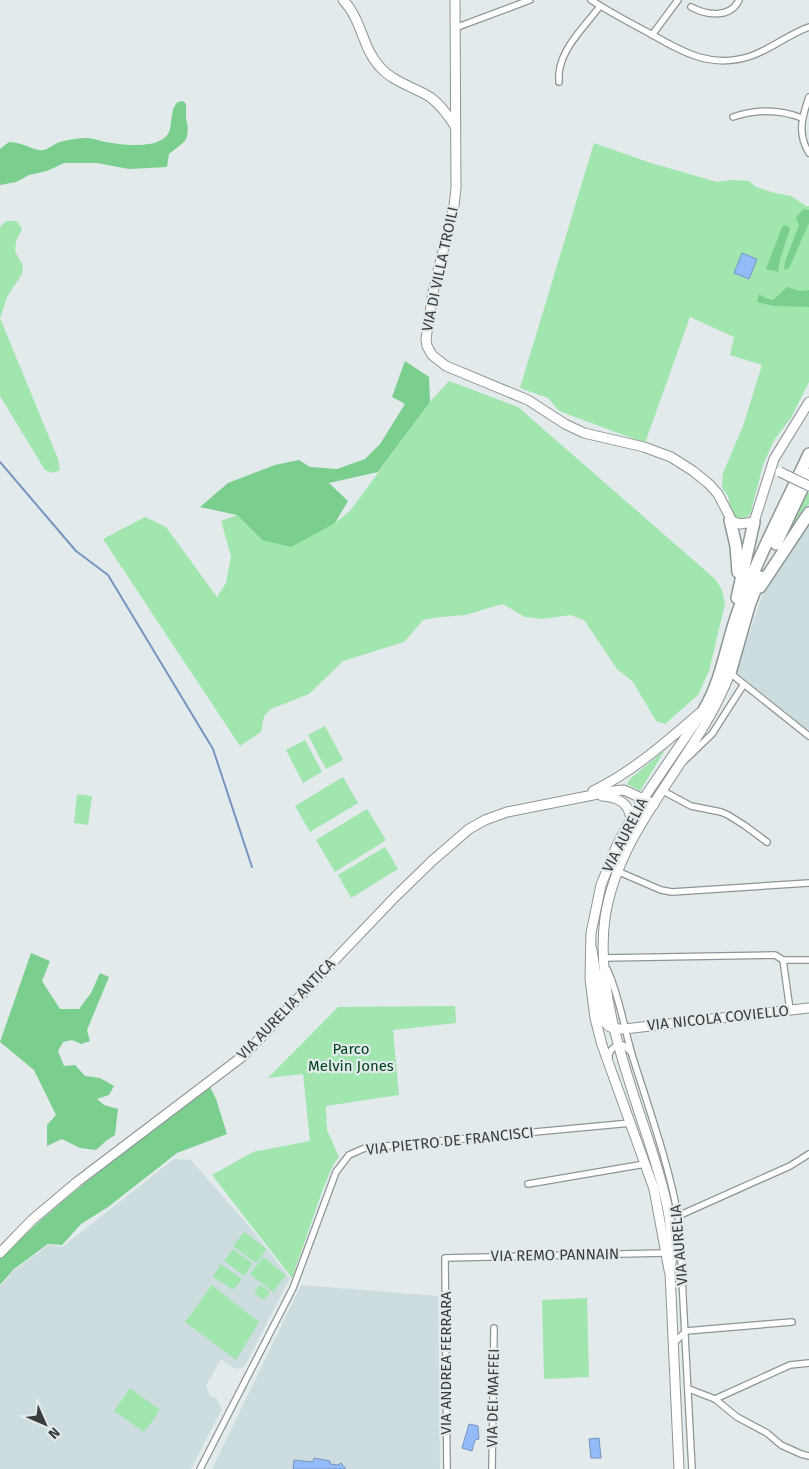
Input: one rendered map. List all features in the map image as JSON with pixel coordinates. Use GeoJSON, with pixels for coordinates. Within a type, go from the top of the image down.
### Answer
{"type":"FeatureCollection","features":[{"type":"Feature","properties":{"kind":"highway","name":"VIA AURELIA"},"geometry":{"type":"LineString","coordinates":[[704,710],[720,674],[730,636],[746,590],[809,454]]}},
{"type":"Feature","properties":{"kind":"highway","name":"VIA AURELIA"},"geometry":{"type":"LineString","coordinates":[[730,673],[748,606],[809,474]]}},
{"type":"Feature","properties":{"kind":"highway"},"geometry":{"type":"LineString","coordinates":[[748,606],[809,513]]}},
{"type":"Feature","properties":{"kind":"highway"},"geometry":{"type":"LineString","coordinates":[[730,520],[738,558],[739,591]]}},
{"type":"Feature","properties":{"kind":"highway"},"geometry":{"type":"LineString","coordinates":[[730,636],[754,522]]}},
{"type":"Feature","properties":{"kind":"main road"},"geometry":{"type":"LineString","coordinates":[[343,0],[354,15],[372,56],[380,67],[394,78],[435,101],[455,126]]}},
{"type":"Feature","properties":{"kind":"main road","name":"VIA DI VILLA TROILI"},"geometry":{"type":"LineString","coordinates":[[455,0],[456,197],[430,311],[426,339],[429,351],[443,364],[528,400],[577,430],[644,447],[671,457],[693,471],[712,488],[730,520]]}},
{"type":"Feature","properties":{"kind":"main road"},"geometry":{"type":"LineString","coordinates":[[730,520],[738,524],[754,522],[770,467],[809,402]]}},
{"type":"Feature","properties":{"kind":"main road"},"geometry":{"type":"LineString","coordinates":[[770,467],[809,486]]}},
{"type":"Feature","properties":{"kind":"main road","name":"VIA AURELIA"},"geometry":{"type":"LineString","coordinates":[[679,1469],[670,1272],[672,1255],[671,1230],[658,1169],[610,1014],[604,962],[605,918],[617,872],[632,839],[718,703],[730,673]]}},
{"type":"Feature","properties":{"kind":"main road"},"geometry":{"type":"LineString","coordinates":[[584,796],[612,782],[643,761],[704,710]]}},
{"type":"Feature","properties":{"kind":"main road","name":"VIA AURELIA"},"geometry":{"type":"LineString","coordinates":[[670,1272],[658,1208],[645,1164],[594,1018],[590,979],[592,924],[604,877],[617,845],[643,799],[704,710]]}},
{"type":"Feature","properties":{"kind":"main road"},"geometry":{"type":"LineString","coordinates":[[624,790],[622,786],[625,780],[643,761]]}},
{"type":"Feature","properties":{"kind":"main road"},"geometry":{"type":"LineString","coordinates":[[584,796],[624,790],[654,804]]}},
{"type":"Feature","properties":{"kind":"main road"},"geometry":{"type":"LineString","coordinates":[[584,796],[617,798],[626,806],[631,819]]}},
{"type":"Feature","properties":{"kind":"main road","name":"VIA AURELIA ANTICA"},"geometry":{"type":"LineString","coordinates":[[0,1253],[32,1220],[77,1182],[242,1056],[395,897],[462,835],[480,822],[498,815],[584,796]]}},
{"type":"Feature","properties":{"kind":"main road"},"geometry":{"type":"LineString","coordinates":[[591,944],[596,963],[603,1019],[607,1026],[614,1029],[627,1029]]}},
{"type":"Feature","properties":{"kind":"main road","name":"VIA NICOLA COVIELLO"},"geometry":{"type":"LineString","coordinates":[[627,1029],[809,1008]]}},
{"type":"Feature","properties":{"kind":"street"},"geometry":{"type":"LineString","coordinates":[[455,28],[530,0]]}},
{"type":"Feature","properties":{"kind":"street"},"geometry":{"type":"LineString","coordinates":[[591,0],[691,56],[708,60],[725,60],[751,56],[809,27]]}},
{"type":"Feature","properties":{"kind":"street"},"geometry":{"type":"LineString","coordinates":[[652,35],[678,0]]}},
{"type":"Feature","properties":{"kind":"street"},"geometry":{"type":"LineString","coordinates":[[691,7],[699,11],[715,14],[730,10],[736,6],[739,0]]}},
{"type":"Feature","properties":{"kind":"street"},"geometry":{"type":"LineString","coordinates":[[558,82],[562,57],[600,6]]}},
{"type":"Feature","properties":{"kind":"street"},"geometry":{"type":"LineString","coordinates":[[809,97],[802,118],[802,134],[809,153]]}},
{"type":"Feature","properties":{"kind":"street"},"geometry":{"type":"LineString","coordinates":[[733,117],[748,113],[777,110],[802,118]]}},
{"type":"Feature","properties":{"kind":"street"},"geometry":{"type":"LineString","coordinates":[[730,673],[809,736]]}},
{"type":"Feature","properties":{"kind":"street","name":"VIA AURELIA"},"geometry":{"type":"LineString","coordinates":[[680,765],[712,734],[744,684]]}},
{"type":"Feature","properties":{"kind":"street"},"geometry":{"type":"LineString","coordinates":[[663,791],[691,806],[728,815],[767,842]]}},
{"type":"Feature","properties":{"kind":"street"},"geometry":{"type":"LineString","coordinates":[[617,872],[661,890],[672,892],[809,883]]}},
{"type":"Feature","properties":{"kind":"street"},"geometry":{"type":"LineString","coordinates":[[604,962],[775,955],[783,960],[809,960]]}},
{"type":"Feature","properties":{"kind":"street"},"geometry":{"type":"LineString","coordinates":[[783,960],[790,1010]]}},
{"type":"Feature","properties":{"kind":"street","name":"VIA AURELIA"},"geometry":{"type":"LineString","coordinates":[[604,962],[627,1029],[632,1054],[671,1180],[678,1216],[686,1331],[692,1469]]}},
{"type":"Feature","properties":{"kind":"street"},"geometry":{"type":"LineString","coordinates":[[609,1062],[611,1050],[619,1044],[625,1046],[632,1054]]}},
{"type":"Feature","properties":{"kind":"street","name":"VIA PIETRO DE FRANCISCI"},"geometry":{"type":"LineString","coordinates":[[200,1469],[293,1288],[329,1187],[339,1167],[349,1155],[365,1148],[630,1122]]}},
{"type":"Feature","properties":{"kind":"street"},"geometry":{"type":"LineString","coordinates":[[658,1169],[662,1150]]}},
{"type":"Feature","properties":{"kind":"street"},"geometry":{"type":"LineString","coordinates":[[678,1216],[790,1166],[809,1154]]}},
{"type":"Feature","properties":{"kind":"street"},"geometry":{"type":"LineString","coordinates":[[528,1184],[645,1164]]}},
{"type":"Feature","properties":{"kind":"street","name":"VIA REMO PANNAIN"},"geometry":{"type":"LineString","coordinates":[[445,1258],[665,1253]]}},
{"type":"Feature","properties":{"kind":"street","name":"VIA ANDREA FERRARA"},"geometry":{"type":"LineString","coordinates":[[445,1258],[447,1469]]}},
{"type":"Feature","properties":{"kind":"street"},"geometry":{"type":"LineString","coordinates":[[673,1344],[686,1331],[792,1322]]}},
{"type":"Feature","properties":{"kind":"street","name":"VIA DEI MAFFEI"},"geometry":{"type":"LineString","coordinates":[[492,1469],[494,1328]]}},
{"type":"Feature","properties":{"kind":"street"},"geometry":{"type":"LineString","coordinates":[[715,1399],[790,1365],[809,1363]]}},
{"type":"Feature","properties":{"kind":"street"},"geometry":{"type":"LineString","coordinates":[[689,1389],[715,1399],[740,1419],[767,1433],[781,1445],[809,1456]]}},
{"type":"Feature","properties":{"kind":"shaded area"},"geometry":{"type":"Polygon","coordinates":[[[809,521],[809,732],[736,672],[764,590],[809,521]]]}},
{"type":"Feature","properties":{"kind":"shaded area"},"geometry":{"type":"Polygon","coordinates":[[[174,1159],[191,1160],[248,1225],[290,1278],[244,1367],[236,1369],[221,1359],[206,1386],[210,1396],[216,1398],[222,1409],[191,1469],[0,1469],[0,1287],[14,1270],[49,1245],[62,1247],[174,1159]]]}},
{"type":"Feature","properties":{"kind":"shaded area"},"geometry":{"type":"Polygon","coordinates":[[[301,1285],[438,1296],[440,1469],[212,1469],[301,1285]]]}},
{"type":"Feature","properties":{"kind":"green space"},"geometry":{"type":"Polygon","coordinates":[[[183,101],[186,104],[187,137],[184,142],[169,154],[167,167],[129,169],[97,163],[64,163],[47,171],[29,175],[16,182],[0,185],[0,149],[9,142],[42,150],[60,142],[84,138],[127,145],[151,144],[163,139],[167,135],[171,126],[173,110],[178,102],[183,101]]]}},
{"type":"Feature","properties":{"kind":"green space"},"geometry":{"type":"Polygon","coordinates":[[[594,143],[651,163],[717,182],[732,180],[749,181],[756,187],[791,196],[809,206],[809,382],[791,418],[774,440],[763,465],[750,515],[739,518],[732,515],[728,496],[722,488],[723,473],[743,426],[762,365],[730,355],[734,337],[690,317],[645,443],[559,411],[548,398],[520,388],[594,143]]]}},
{"type":"Feature","properties":{"kind":"green space"},"geometry":{"type":"Polygon","coordinates":[[[803,209],[809,210],[809,223],[789,268],[784,270],[785,262],[799,225],[796,218],[803,209]]]}},
{"type":"Feature","properties":{"kind":"green space"},"geometry":{"type":"Polygon","coordinates":[[[6,221],[17,221],[22,229],[16,241],[15,251],[23,266],[22,274],[7,297],[0,318],[0,227],[6,221]]]}},
{"type":"Feature","properties":{"kind":"green space"},"geometry":{"type":"Polygon","coordinates":[[[783,225],[788,226],[790,229],[780,259],[778,272],[766,269],[783,225]]]}},
{"type":"Feature","properties":{"kind":"green space"},"geometry":{"type":"Polygon","coordinates":[[[787,287],[800,291],[809,290],[809,307],[774,306],[757,302],[759,294],[773,300],[787,287]]]}},
{"type":"Feature","properties":{"kind":"green space"},"geometry":{"type":"Polygon","coordinates":[[[0,318],[58,459],[60,470],[53,473],[45,470],[0,396],[0,318]]]}},
{"type":"Feature","properties":{"kind":"green space"},"geometry":{"type":"Polygon","coordinates":[[[405,361],[429,377],[430,402],[378,472],[329,483],[348,501],[335,523],[291,547],[262,540],[237,515],[200,507],[228,483],[275,465],[299,460],[310,467],[337,469],[365,459],[380,444],[405,404],[392,397],[405,361]]]}},
{"type":"Feature","properties":{"kind":"green space"},"geometry":{"type":"Polygon","coordinates":[[[449,381],[518,407],[715,579],[722,590],[725,604],[709,671],[698,695],[665,724],[656,721],[633,682],[617,669],[584,620],[570,615],[543,619],[525,617],[503,604],[465,615],[423,620],[404,642],[343,661],[309,694],[271,709],[264,716],[261,732],[240,746],[103,539],[145,517],[166,527],[217,597],[226,583],[231,556],[221,521],[237,515],[262,540],[335,523],[350,511],[430,402],[449,381]]]}},
{"type":"Feature","properties":{"kind":"green space"},"geometry":{"type":"Polygon","coordinates":[[[805,492],[809,493],[809,504],[776,554],[805,492]]]}},
{"type":"Feature","properties":{"kind":"green space"},"geometry":{"type":"Polygon","coordinates":[[[325,726],[343,760],[326,769],[308,735],[325,726]]]}},
{"type":"Feature","properties":{"kind":"green space"},"geometry":{"type":"Polygon","coordinates":[[[305,740],[322,772],[303,783],[286,750],[305,740]]]}},
{"type":"Feature","properties":{"kind":"green space"},"geometry":{"type":"Polygon","coordinates":[[[665,750],[640,791],[627,784],[630,779],[665,750]]]}},
{"type":"Feature","properties":{"kind":"green space"},"geometry":{"type":"Polygon","coordinates":[[[343,777],[358,803],[310,832],[295,806],[343,777]]]}},
{"type":"Feature","properties":{"kind":"green space"},"geometry":{"type":"Polygon","coordinates":[[[77,794],[92,796],[88,825],[74,823],[77,794]]]}},
{"type":"Feature","properties":{"kind":"green space"},"geometry":{"type":"Polygon","coordinates":[[[367,809],[386,840],[335,872],[316,840],[367,809]]]}},
{"type":"Feature","properties":{"kind":"green space"},"geometry":{"type":"Polygon","coordinates":[[[385,847],[398,869],[351,898],[338,875],[385,847]]]}},
{"type":"Feature","properties":{"kind":"green space"},"geometry":{"type":"Polygon","coordinates":[[[31,953],[50,961],[42,981],[60,1009],[79,1009],[91,993],[100,973],[109,977],[87,1030],[90,1041],[81,1044],[72,1040],[63,1042],[58,1051],[64,1066],[75,1065],[85,1076],[100,1078],[114,1086],[109,1095],[97,1099],[104,1105],[118,1109],[115,1135],[96,1150],[80,1148],[62,1139],[47,1146],[47,1125],[56,1115],[34,1070],[0,1042],[31,953]]]}},
{"type":"Feature","properties":{"kind":"green space","name":"Parco Melvin Jones"},"geometry":{"type":"Polygon","coordinates":[[[455,1006],[456,1023],[393,1030],[399,1095],[326,1106],[327,1130],[339,1157],[333,1165],[323,1189],[292,1278],[212,1175],[253,1152],[310,1141],[303,1074],[268,1078],[338,1007],[455,1006]]]}},
{"type":"Feature","properties":{"kind":"green space"},"geometry":{"type":"Polygon","coordinates":[[[210,1087],[216,1099],[227,1134],[177,1153],[108,1207],[81,1224],[62,1245],[48,1244],[14,1269],[0,1285],[0,1259],[24,1235],[75,1191],[210,1087]]]}},
{"type":"Feature","properties":{"kind":"green space"},"geometry":{"type":"Polygon","coordinates":[[[244,1232],[267,1249],[256,1263],[233,1246],[244,1232]]]}},
{"type":"Feature","properties":{"kind":"green space"},"geometry":{"type":"Polygon","coordinates":[[[233,1249],[253,1264],[244,1276],[224,1261],[233,1249]]]}},
{"type":"Feature","properties":{"kind":"green space"},"geometry":{"type":"Polygon","coordinates":[[[263,1257],[286,1275],[273,1292],[250,1274],[263,1257]]]}},
{"type":"Feature","properties":{"kind":"green space"},"geometry":{"type":"Polygon","coordinates":[[[221,1264],[242,1279],[233,1290],[213,1276],[221,1264]]]}},
{"type":"Feature","properties":{"kind":"green space"},"geometry":{"type":"Polygon","coordinates":[[[212,1285],[259,1322],[236,1360],[185,1322],[212,1285]]]}},
{"type":"Feature","properties":{"kind":"green space"},"geometry":{"type":"Polygon","coordinates":[[[260,1285],[270,1292],[264,1300],[254,1293],[260,1285]]]}},
{"type":"Feature","properties":{"kind":"green space"},"geometry":{"type":"Polygon","coordinates":[[[587,1298],[589,1377],[544,1379],[542,1300],[587,1298]]]}},
{"type":"Feature","properties":{"kind":"green space"},"geometry":{"type":"Polygon","coordinates":[[[130,1388],[160,1410],[144,1432],[114,1411],[130,1388]]]}},
{"type":"Feature","properties":{"kind":"water"},"geometry":{"type":"Polygon","coordinates":[[[742,253],[757,259],[749,279],[734,273],[742,253]]]}},
{"type":"Feature","properties":{"kind":"water"},"geometry":{"type":"Polygon","coordinates":[[[469,1424],[478,1426],[479,1439],[475,1440],[472,1451],[462,1448],[469,1424]]]}},
{"type":"Feature","properties":{"kind":"water"},"geometry":{"type":"Polygon","coordinates":[[[599,1438],[601,1458],[591,1458],[589,1439],[599,1438]]]}},
{"type":"Feature","properties":{"kind":"water"},"geometry":{"type":"Polygon","coordinates":[[[314,1458],[330,1461],[330,1464],[338,1465],[341,1463],[346,1469],[293,1469],[294,1460],[313,1462],[314,1458]]]}},
{"type":"Feature","properties":{"kind":"waterway"},"geometry":{"type":"LineString","coordinates":[[0,462],[76,551],[108,575],[213,749],[252,867]]}}]}
